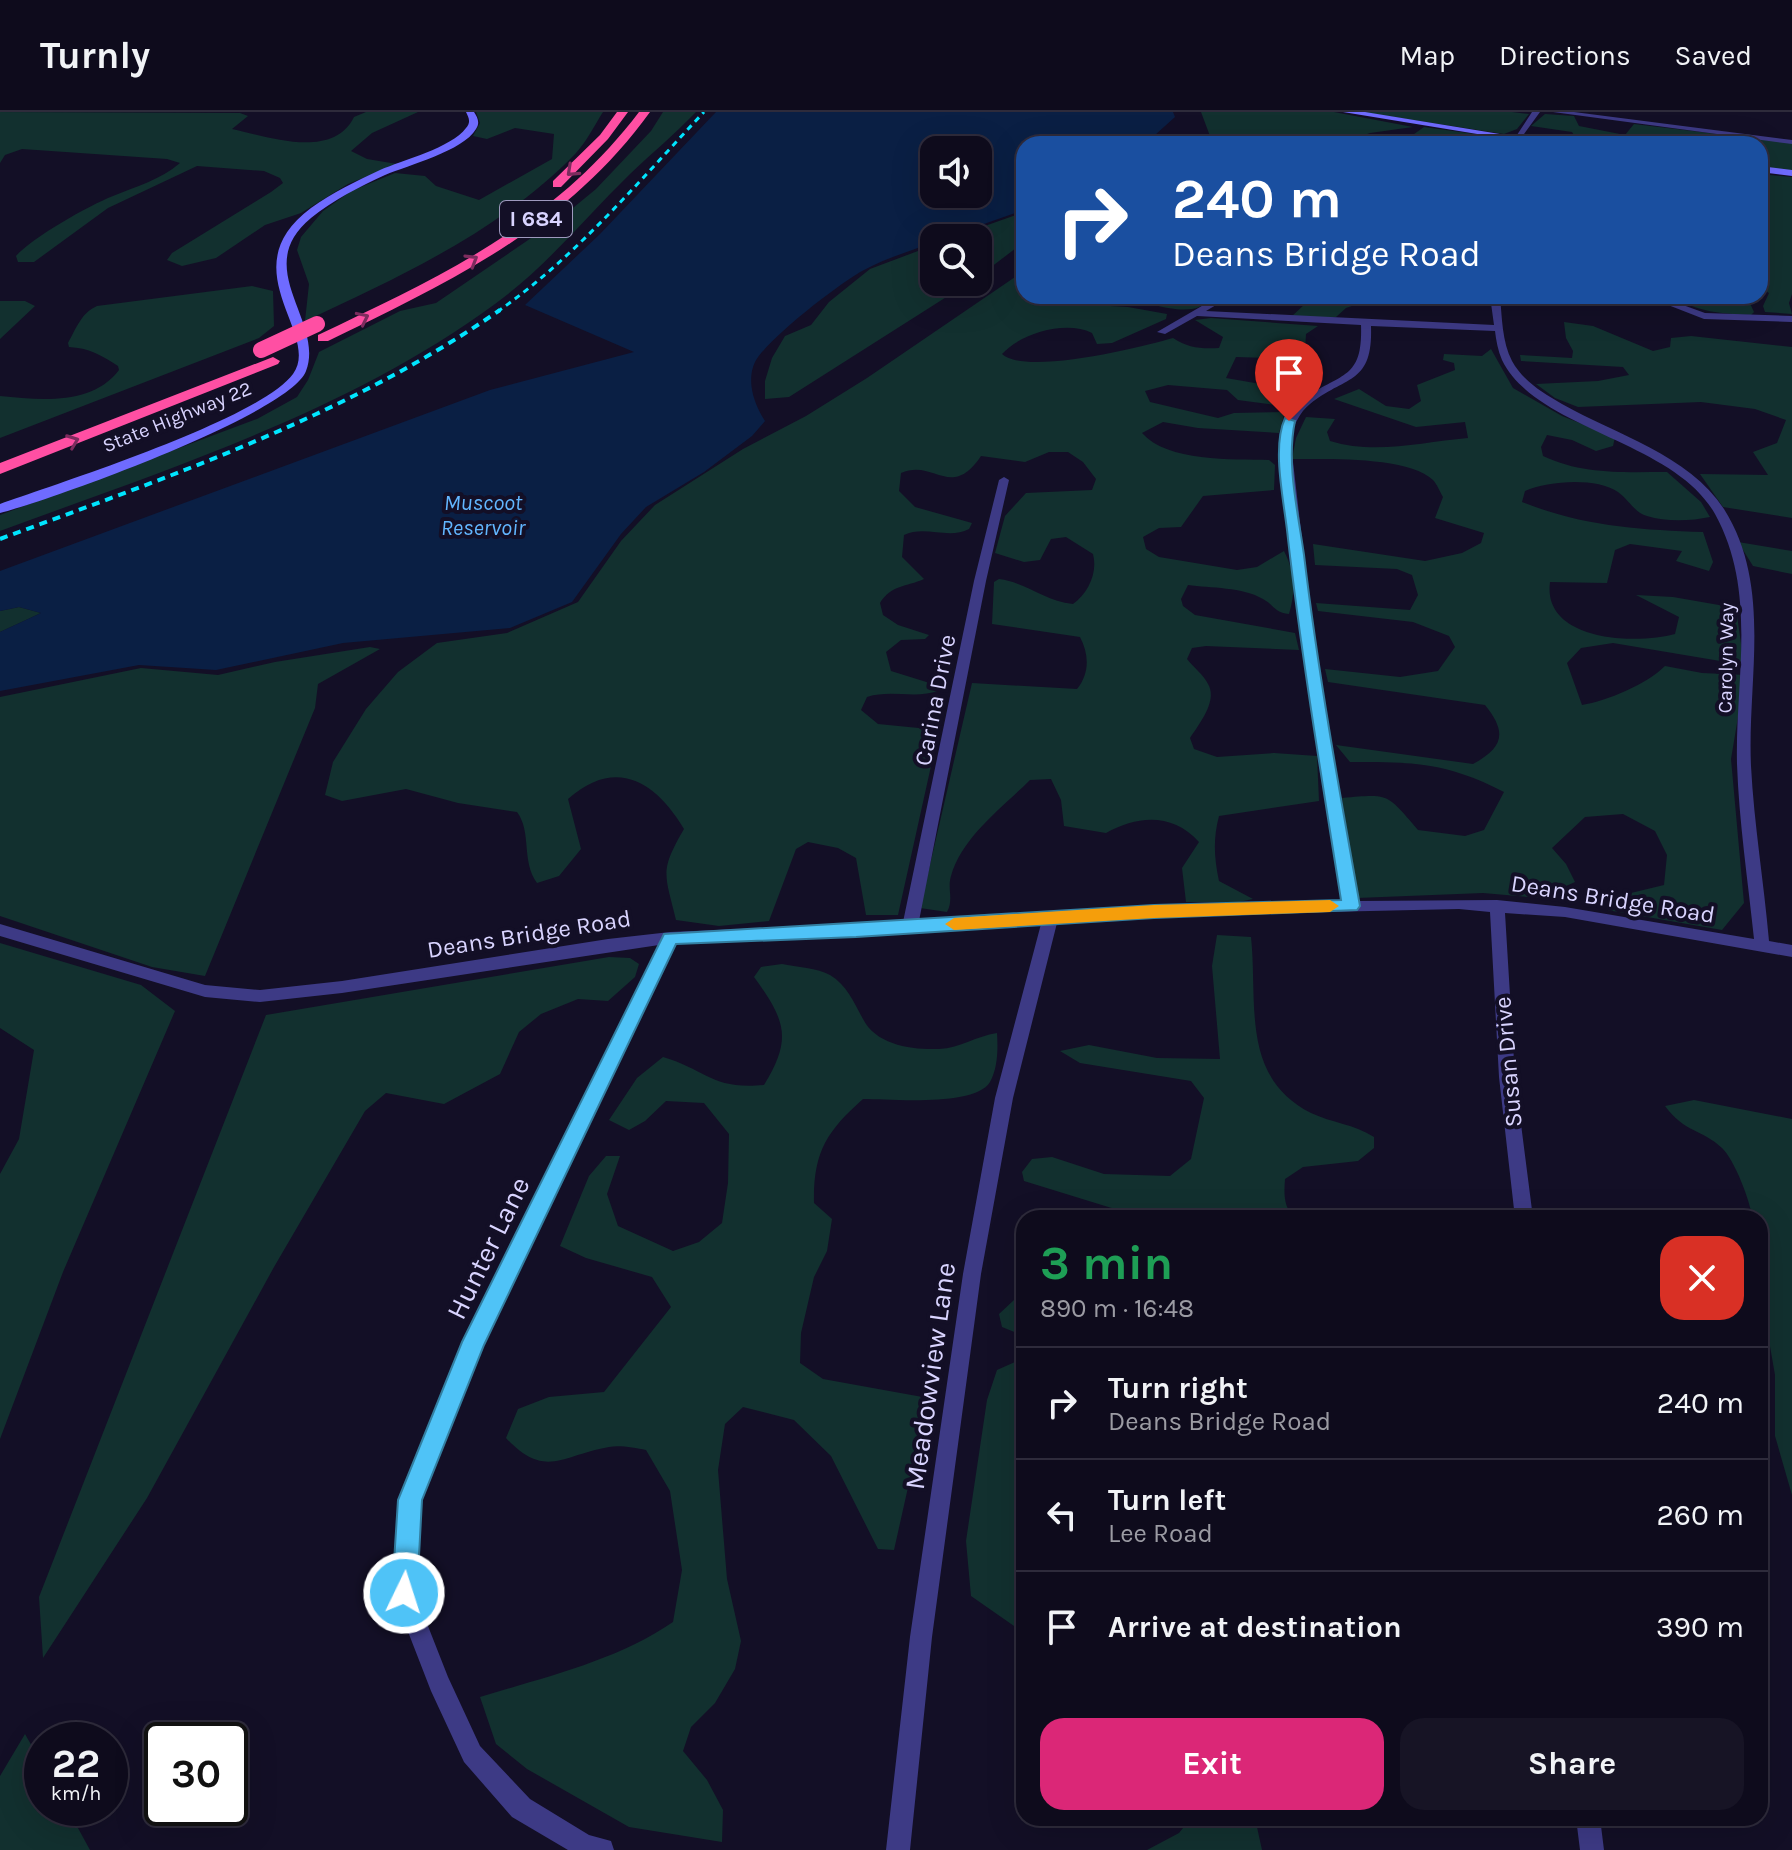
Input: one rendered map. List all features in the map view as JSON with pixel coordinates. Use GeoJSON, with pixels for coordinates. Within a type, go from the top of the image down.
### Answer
{"type":"FeatureCollection","features":[{"type":"Feature","properties":{"kind":"highway","name":"I 684"},"geometry":{"type":"LineString","coordinates":[[541,196],[590,153],[623,112]]}},
{"type":"Feature","properties":{"kind":"highway","name":"I 684"},"geometry":{"type":"LineString","coordinates":[[0,469],[436,281],[525,227],[595,172],[645,112]]}},
{"type":"Feature","properties":{"kind":"highway","name":"I 684"},"geometry":{"type":"LineString","coordinates":[[320,331],[383,292]]}},
{"type":"Feature","properties":{"kind":"highway","name":"I 684"},"geometry":{"type":"LineString","coordinates":[[0,452],[267,355]]}},
{"type":"Feature","properties":{"kind":"main road","name":"State Highway 22"},"geometry":{"type":"LineString","coordinates":[[0,509],[237,417],[271,400],[291,384],[302,368],[303,350],[281,258],[286,242],[302,222],[340,194],[458,141],[473,127],[474,119],[470,112]]}},
{"type":"Feature","properties":{"kind":"main road"},"geometry":{"type":"LineString","coordinates":[[1347,112],[1497,136]]}},
{"type":"Feature","properties":{"kind":"main road"},"geometry":{"type":"LineString","coordinates":[[1768,170],[1792,173]]}},
{"type":"Feature","properties":{"kind":"street"},"geometry":{"type":"LineString","coordinates":[[1518,136],[1536,112]]}},
{"type":"Feature","properties":{"kind":"street"},"geometry":{"type":"LineString","coordinates":[[1557,112],[1745,136]]}},
{"type":"Feature","properties":{"kind":"street"},"geometry":{"type":"LineString","coordinates":[[1768,139],[1792,142]]}},
{"type":"Feature","properties":{"kind":"street"},"geometry":{"type":"LineString","coordinates":[[1162,332],[1212,304]]}},
{"type":"Feature","properties":{"kind":"street","name":"Carolyn Way"},"geometry":{"type":"LineString","coordinates":[[1496,304],[1508,362],[1518,379],[1536,393],[1649,451],[1678,470],[1717,508],[1738,557],[1748,595],[1744,761],[1762,946]]}},
{"type":"Feature","properties":{"kind":"street"},"geometry":{"type":"LineString","coordinates":[[1672,304],[1704,316],[1792,319]]}},
{"type":"Feature","properties":{"kind":"street"},"geometry":{"type":"LineString","coordinates":[[1196,313],[1500,328]]}},
{"type":"Feature","properties":{"kind":"street"},"geometry":{"type":"LineString","coordinates":[[1351,906],[1310,660],[1285,436],[1292,415],[1302,404],[1359,369],[1367,354],[1366,322]]}},
{"type":"Feature","properties":{"kind":"street","name":"Carina Drive"},"geometry":{"type":"LineString","coordinates":[[910,928],[1004,480]]}},
{"type":"Feature","properties":{"kind":"street","name":"Deans Bridge Road"},"geometry":{"type":"LineString","coordinates":[[0,930],[192,988],[232,996],[328,989],[670,938],[910,928],[1051,917],[1351,906],[1497,905],[1565,912],[1792,951]]}},
{"type":"Feature","properties":{"kind":"street","name":"Susan Drive"},"geometry":{"type":"LineString","coordinates":[[1497,905],[1507,1077],[1523,1210]]}},
{"type":"Feature","properties":{"kind":"street","name":"Meadowview Lane"},"geometry":{"type":"LineString","coordinates":[[898,1850],[921,1637],[972,1274],[1004,1098],[1051,917]]}},
{"type":"Feature","properties":{"kind":"street","name":"Hunter Lane"},"geometry":{"type":"LineString","coordinates":[[602,1850],[585,1846],[521,1808],[472,1754],[439,1683],[404,1593],[410,1500],[474,1342],[670,938]]}},
{"type":"Feature","properties":{"kind":"street"},"geometry":{"type":"LineString","coordinates":[[1589,1826],[1592,1850]]}},
{"type":"Feature","properties":{"kind":"green space"},"geometry":{"type":"Polygon","coordinates":[[[0,112],[240,113],[248,116],[232,129],[281,140],[316,142],[331,138],[344,130],[354,117],[366,112],[418,112],[372,133],[351,151],[367,159],[397,164],[348,184],[301,213],[265,225],[216,258],[182,266],[167,260],[172,253],[271,192],[283,183],[280,178],[264,171],[197,166],[108,208],[34,262],[18,262],[16,256],[24,248],[62,223],[102,201],[156,178],[180,163],[167,159],[22,149],[5,155],[0,163],[0,112]]]}},
{"type":"Feature","properties":{"kind":"green space"},"geometry":{"type":"Polygon","coordinates":[[[476,112],[603,112],[576,153],[516,205],[413,269],[305,321],[309,284],[297,250],[301,237],[323,211],[351,191],[395,173],[425,176],[436,186],[479,200],[552,159],[554,134],[515,128],[487,139],[473,136],[480,123],[476,112]]]}},
{"type":"Feature","properties":{"kind":"green space"},"geometry":{"type":"Polygon","coordinates":[[[663,112],[696,112],[514,290],[438,342],[318,407],[255,435],[0,531],[0,515],[257,419],[297,397],[308,380],[319,352],[400,311],[436,303],[562,217],[596,189],[651,131],[663,112]]]}},
{"type":"Feature","properties":{"kind":"green space"},"geometry":{"type":"Polygon","coordinates":[[[1201,112],[1334,112],[1413,127],[1362,136],[1210,136],[1201,112]]]}},
{"type":"Feature","properties":{"kind":"green space"},"geometry":{"type":"Polygon","coordinates":[[[1361,112],[1529,114],[1517,129],[1504,134],[1361,112]]]}},
{"type":"Feature","properties":{"kind":"green space"},"geometry":{"type":"Polygon","coordinates":[[[1545,114],[1574,116],[1579,126],[1625,135],[1634,124],[1734,136],[1574,136],[1572,132],[1531,126],[1545,114]]]}},
{"type":"Feature","properties":{"kind":"green space"},"geometry":{"type":"Polygon","coordinates":[[[1424,127],[1489,136],[1411,136],[1424,127]]]}},
{"type":"Feature","properties":{"kind":"green space"},"geometry":{"type":"Polygon","coordinates":[[[1768,140],[1792,143],[1792,171],[1768,167],[1768,140]]]}},
{"type":"Feature","properties":{"kind":"green space"},"geometry":{"type":"Polygon","coordinates":[[[1770,175],[1792,177],[1792,294],[1789,303],[1792,314],[1765,312],[1763,306],[1768,304],[1769,293],[1770,175]]]}},
{"type":"Feature","properties":{"kind":"green space"},"geometry":{"type":"Polygon","coordinates":[[[1016,215],[1016,248],[992,266],[990,224],[1016,215]]]}},
{"type":"Feature","properties":{"kind":"green space"},"geometry":{"type":"Polygon","coordinates":[[[920,250],[920,296],[948,296],[789,397],[765,399],[765,381],[772,358],[785,336],[811,325],[829,302],[870,269],[920,250]]]}},
{"type":"Feature","properties":{"kind":"green space"},"geometry":{"type":"Polygon","coordinates":[[[1016,276],[1016,304],[1128,307],[1167,314],[1166,319],[1112,343],[1097,344],[1092,333],[1081,329],[1044,331],[1020,340],[1002,354],[1015,360],[1034,362],[1084,358],[1173,338],[1195,347],[1219,348],[1223,337],[1195,320],[1211,318],[1318,326],[1306,334],[1305,351],[1286,350],[1268,358],[1236,357],[1226,378],[1283,388],[1318,387],[1291,407],[1238,400],[1227,390],[1168,385],[1145,391],[1150,402],[1218,418],[1234,413],[1285,412],[1279,433],[1198,428],[1163,422],[1142,433],[1167,449],[1184,454],[1220,459],[1269,460],[1275,465],[1274,490],[1203,496],[1181,527],[1159,528],[1143,537],[1146,549],[1159,557],[1237,570],[1257,567],[1284,551],[1290,567],[1293,597],[1289,614],[1255,595],[1226,589],[1188,585],[1181,599],[1183,606],[1195,615],[1295,633],[1299,650],[1206,646],[1192,648],[1187,659],[1204,677],[1211,698],[1190,738],[1194,749],[1217,757],[1274,753],[1317,756],[1319,801],[1219,816],[1215,848],[1219,881],[1253,899],[1186,902],[1182,868],[1199,842],[1178,826],[1155,820],[1130,823],[1106,833],[1064,826],[1061,800],[1051,779],[1030,780],[973,836],[951,876],[947,912],[920,908],[972,683],[1077,689],[1084,677],[1086,657],[1080,637],[992,624],[994,582],[999,579],[1073,604],[1090,582],[1094,568],[1093,554],[1066,537],[1051,539],[1040,560],[1024,562],[995,553],[1005,516],[1026,493],[1092,490],[1096,479],[1083,462],[1068,452],[1049,452],[1025,462],[981,456],[960,476],[942,476],[923,470],[901,473],[899,491],[915,507],[972,523],[969,529],[961,532],[920,531],[904,535],[902,557],[924,579],[894,590],[880,603],[883,615],[898,625],[929,635],[925,639],[901,640],[886,652],[891,671],[936,685],[940,690],[867,697],[861,710],[878,724],[939,730],[898,915],[866,915],[856,858],[838,848],[808,842],[796,849],[769,921],[719,926],[676,920],[666,873],[684,829],[660,798],[633,780],[618,777],[602,779],[568,799],[581,849],[559,876],[537,883],[529,865],[524,828],[517,812],[458,803],[406,789],[342,801],[325,795],[333,762],[366,709],[398,672],[437,643],[507,633],[578,602],[621,541],[655,505],[743,449],[806,416],[987,296],[992,296],[992,293],[1016,276]]]}},
{"type":"Feature","properties":{"kind":"green space"},"geometry":{"type":"Polygon","coordinates":[[[252,286],[273,291],[274,326],[259,338],[0,438],[0,396],[48,399],[80,395],[108,382],[119,370],[118,366],[95,353],[69,347],[76,327],[91,309],[252,286]]]}},
{"type":"Feature","properties":{"kind":"green space"},"geometry":{"type":"Polygon","coordinates":[[[0,301],[25,301],[35,306],[0,339],[0,301]]]}},
{"type":"Feature","properties":{"kind":"green space"},"geometry":{"type":"Polygon","coordinates":[[[1153,304],[1204,304],[1184,310],[1153,304]]]}},
{"type":"Feature","properties":{"kind":"green space"},"geometry":{"type":"Polygon","coordinates":[[[1305,304],[1358,304],[1346,308],[1336,317],[1291,317],[1305,304]]]}},
{"type":"Feature","properties":{"kind":"green space"},"geometry":{"type":"Polygon","coordinates":[[[1687,304],[1750,304],[1754,312],[1751,315],[1730,314],[1687,304]]]}},
{"type":"Feature","properties":{"kind":"green space"},"geometry":{"type":"Polygon","coordinates":[[[1564,322],[1593,326],[1653,351],[1670,347],[1671,338],[1691,336],[1792,347],[1792,518],[1723,507],[1700,474],[1768,475],[1753,452],[1777,443],[1786,420],[1755,409],[1701,402],[1578,407],[1555,398],[1536,384],[1598,381],[1629,375],[1623,367],[1521,361],[1520,355],[1572,358],[1573,351],[1566,338],[1564,322]]]}},
{"type":"Feature","properties":{"kind":"green space"},"geometry":{"type":"Polygon","coordinates":[[[1491,349],[1513,388],[1562,416],[1615,437],[1613,446],[1596,451],[1572,440],[1547,435],[1541,447],[1543,456],[1588,469],[1667,472],[1701,502],[1710,517],[1678,520],[1647,516],[1609,487],[1585,482],[1559,483],[1525,491],[1522,502],[1589,522],[1703,532],[1713,562],[1709,571],[1676,561],[1682,551],[1630,544],[1615,550],[1607,583],[1550,582],[1551,602],[1561,617],[1576,627],[1616,638],[1638,639],[1675,634],[1679,617],[1636,595],[1673,597],[1736,608],[1744,665],[1613,643],[1581,648],[1567,663],[1582,705],[1626,691],[1665,666],[1702,673],[1745,675],[1731,759],[1744,903],[1722,930],[1607,910],[1602,900],[1664,885],[1667,855],[1655,831],[1623,814],[1585,817],[1552,848],[1566,864],[1575,882],[1539,898],[1483,893],[1357,898],[1342,798],[1370,796],[1386,799],[1418,830],[1465,836],[1484,830],[1504,792],[1446,769],[1392,762],[1350,762],[1336,745],[1473,764],[1496,745],[1499,731],[1485,705],[1328,682],[1325,669],[1400,677],[1438,671],[1455,647],[1449,636],[1413,622],[1318,611],[1316,603],[1410,610],[1418,595],[1412,575],[1397,569],[1315,565],[1313,544],[1425,561],[1462,553],[1481,543],[1484,533],[1435,518],[1443,497],[1433,480],[1421,472],[1366,460],[1292,459],[1296,438],[1306,417],[1335,419],[1327,432],[1330,441],[1347,445],[1399,446],[1468,438],[1465,422],[1416,427],[1334,399],[1359,389],[1386,406],[1409,409],[1421,401],[1417,385],[1455,370],[1454,363],[1443,360],[1444,354],[1482,356],[1491,349]]]}},
{"type":"Feature","properties":{"kind":"green space"},"geometry":{"type":"Polygon","coordinates":[[[1738,542],[1792,551],[1792,574],[1753,566],[1738,542]]]}},
{"type":"Feature","properties":{"kind":"green space"},"geometry":{"type":"Polygon","coordinates":[[[19,607],[41,613],[0,632],[0,611],[19,607]]]}},
{"type":"Feature","properties":{"kind":"green space"},"geometry":{"type":"Polygon","coordinates":[[[370,647],[380,649],[318,684],[315,708],[205,976],[152,967],[0,916],[0,697],[141,668],[218,675],[275,662],[370,647]]]}},
{"type":"Feature","properties":{"kind":"green space"},"geometry":{"type":"Polygon","coordinates":[[[1217,935],[1251,937],[1257,1036],[1273,1080],[1288,1098],[1311,1113],[1374,1137],[1374,1148],[1358,1161],[1303,1167],[1285,1179],[1285,1195],[1290,1210],[1118,1210],[1024,1181],[1022,1172],[1032,1159],[1052,1157],[1104,1174],[1170,1176],[1191,1159],[1204,1098],[1191,1081],[1080,1063],[1060,1051],[1089,1045],[1157,1058],[1220,1059],[1212,966],[1217,935]]]}},
{"type":"Feature","properties":{"kind":"green space"},"geometry":{"type":"Polygon","coordinates":[[[0,943],[141,985],[175,1011],[63,1272],[0,1439],[0,1174],[19,1139],[34,1050],[0,1028],[0,943]]]}},
{"type":"Feature","properties":{"kind":"green space"},"geometry":{"type":"Polygon","coordinates":[[[609,957],[630,958],[639,964],[635,977],[608,1001],[578,999],[541,1014],[519,1032],[500,1074],[444,1104],[386,1093],[365,1111],[274,1267],[147,1498],[43,1658],[39,1597],[266,1015],[609,957]]]}},
{"type":"Feature","properties":{"kind":"green space"},"geometry":{"type":"Polygon","coordinates":[[[782,964],[819,971],[836,979],[850,995],[869,1028],[886,1040],[907,1047],[939,1049],[997,1033],[997,1051],[995,1071],[990,1082],[968,1095],[931,1100],[863,1099],[831,1133],[816,1170],[814,1203],[832,1219],[827,1251],[814,1277],[801,1333],[800,1363],[823,1379],[928,1398],[894,1550],[878,1549],[831,1456],[794,1420],[743,1407],[725,1424],[718,1470],[727,1579],[741,1641],[735,1669],[715,1703],[691,1727],[683,1751],[707,1780],[723,1810],[722,1842],[629,1827],[527,1769],[496,1744],[480,1697],[604,1658],[673,1622],[682,1570],[670,1491],[646,1450],[613,1446],[566,1459],[543,1461],[520,1451],[506,1438],[518,1409],[549,1397],[604,1392],[671,1307],[652,1277],[586,1258],[560,1246],[589,1176],[606,1156],[620,1156],[607,1194],[618,1226],[673,1251],[699,1242],[722,1223],[728,1183],[729,1134],[704,1103],[666,1101],[645,1121],[629,1130],[609,1120],[637,1078],[663,1057],[721,1082],[764,1085],[779,1054],[782,1030],[773,1005],[754,977],[761,967],[782,964]]]}},
{"type":"Feature","properties":{"kind":"green space"},"geometry":{"type":"Polygon","coordinates":[[[1694,1100],[1792,1119],[1792,1495],[1775,1436],[1775,1375],[1768,1335],[1768,1210],[1750,1210],[1741,1181],[1727,1154],[1715,1142],[1672,1115],[1665,1106],[1694,1100]]]}},
{"type":"Feature","properties":{"kind":"green space"},"geometry":{"type":"Polygon","coordinates":[[[1016,1301],[1016,1333],[1002,1327],[999,1314],[1016,1301]]]}},
{"type":"Feature","properties":{"kind":"green space"},"geometry":{"type":"Polygon","coordinates":[[[1016,1362],[1016,1627],[971,1596],[966,1541],[987,1400],[997,1370],[1016,1362]]]}},
{"type":"Feature","properties":{"kind":"green space"},"geometry":{"type":"Polygon","coordinates":[[[24,1736],[24,1826],[77,1826],[90,1850],[0,1850],[0,1776],[24,1736]]]}},
{"type":"Feature","properties":{"kind":"green space"},"geometry":{"type":"Polygon","coordinates":[[[1185,1826],[1257,1826],[1262,1850],[1147,1850],[1179,1833],[1185,1826]]]}},
{"type":"Feature","properties":{"kind":"water","name":"Muscoot Reservoir"},"geometry":{"type":"Polygon","coordinates":[[[716,112],[1173,112],[1175,117],[1154,136],[1016,136],[1016,213],[984,224],[920,224],[920,247],[853,276],[805,312],[762,352],[752,369],[752,392],[765,421],[752,436],[704,472],[646,507],[621,534],[572,602],[510,628],[343,643],[216,670],[139,665],[0,691],[0,632],[41,613],[19,607],[0,611],[0,571],[490,390],[634,352],[525,305],[600,234],[716,112]]]}},
{"type":"Feature","properties":{"kind":"railway"},"geometry":{"type":"LineString","coordinates":[[497,312],[580,243],[704,112]]}},
{"type":"Feature","properties":{"kind":"railway"},"geometry":{"type":"LineString","coordinates":[[0,539],[194,466],[320,412],[382,382],[497,312]]}},
{"type":"Feature","properties":{"kind":"slow traffic"},"geometry":{"type":"LineString","coordinates":[[954,924],[1154,911],[1330,906]]}},
{"type":"Feature","properties":{"kind":"route"},"geometry":{"type":"LineString","coordinates":[[404,1593],[410,1500],[474,1342],[670,938],[910,928],[1154,911],[1351,906],[1310,660],[1287,472],[1285,436],[1289,421]]}}]}
